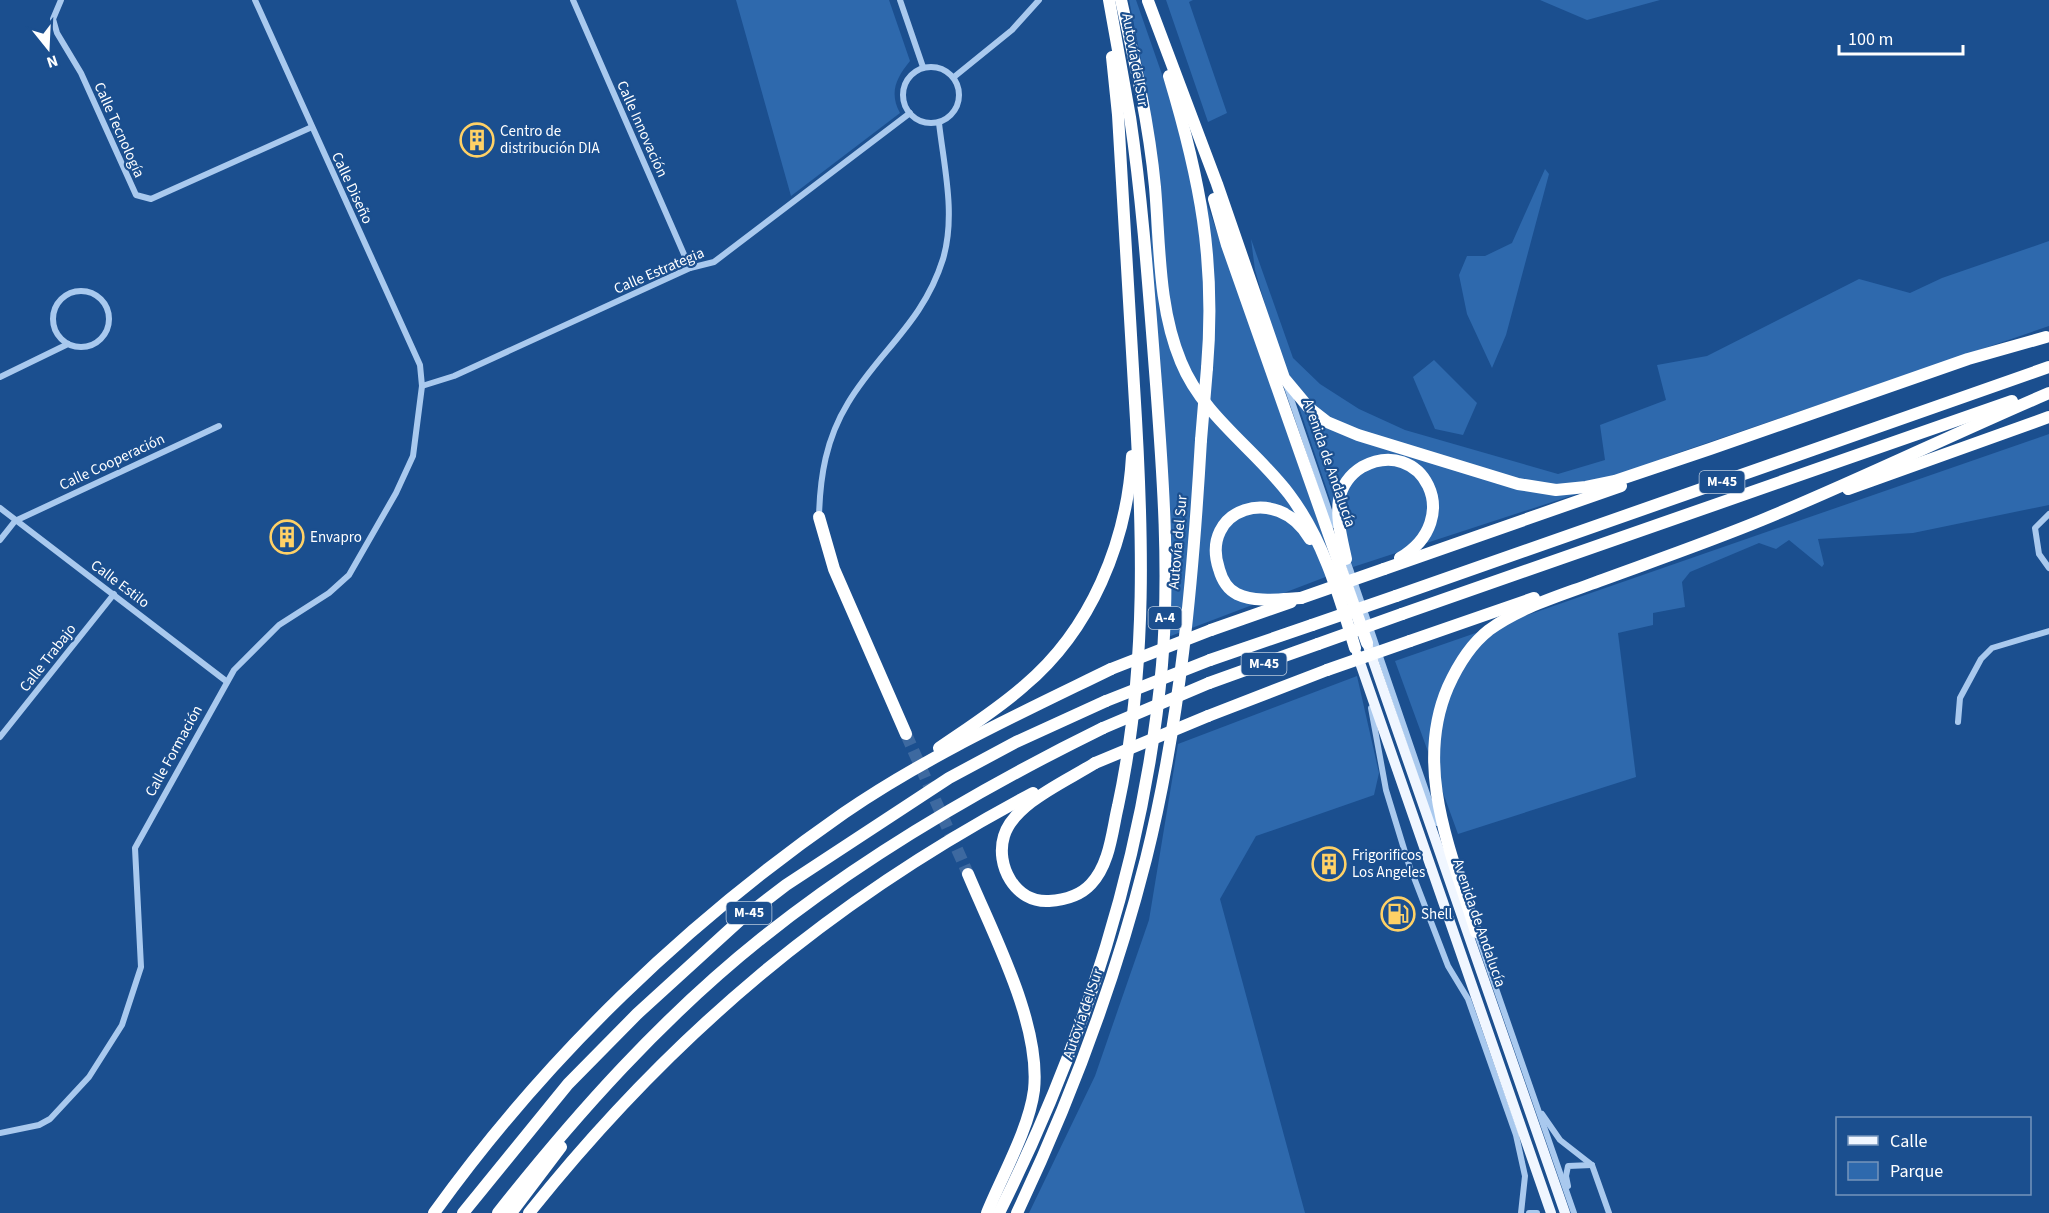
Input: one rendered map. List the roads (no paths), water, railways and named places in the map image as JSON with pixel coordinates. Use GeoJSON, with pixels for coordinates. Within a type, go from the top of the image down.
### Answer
{"type":"FeatureCollection","features":[{"type":"Feature","properties":{"kind":"highway"},"geometry":{"type":"LineString","coordinates":[[1095,763],[1017,812],[1006,828],[1001,846],[1002,865],[1009,880],[1023,893],[1042,902],[1065,900],[1092,884],[1108,851],[1125,773],[1141,638],[1141,495],[1118,115],[1102,0]]}},
{"type":"Feature","properties":{"kind":"highway","name":"Autovía del Sur"},"geometry":{"type":"LineString","coordinates":[[999,1213],[1023,1164],[1071,1050],[1111,929],[1149,766],[1162,663],[1165,546],[1153,355],[1130,119],[1109,0]]}},
{"type":"Feature","properties":{"kind":"highway"},"geometry":{"type":"LineString","coordinates":[[1121,0],[1143,96],[1155,186],[1164,295],[1175,348],[1201,397],[1288,493],[1309,523],[1361,645]]}},
{"type":"Feature","properties":{"kind":"highway"},"geometry":{"type":"LineString","coordinates":[[1148,0],[1284,378],[1309,408],[1343,429],[1486,476],[1556,490],[1615,481],[1968,359],[2048,336]]}},
{"type":"Feature","properties":{"kind":"highway","name":"Autovía del Sur"},"geometry":{"type":"LineString","coordinates":[[1017,1213],[1066,1105],[1089,1046],[1112,978],[1146,858],[1174,710],[1187,606],[1211,322],[1203,213],[1194,165],[1148,0]]}},
{"type":"Feature","properties":{"kind":"highway"},"geometry":{"type":"LineString","coordinates":[[1185,99],[1227,245],[1361,645]]}},
{"type":"Feature","properties":{"kind":"highway"},"geometry":{"type":"LineString","coordinates":[[434,1213],[494,1134],[550,1068],[652,967],[768,869],[845,812],[909,773],[1009,719],[1111,669],[1211,630],[2048,336]]}},
{"type":"Feature","properties":{"kind":"highway","name":"M-45"},"geometry":{"type":"LineString","coordinates":[[463,1213],[568,1084],[637,1014],[739,921],[786,885],[949,778],[1016,742],[1106,701],[1210,660],[2049,367]]}},
{"type":"Feature","properties":{"kind":"highway","name":"M-45"},"geometry":{"type":"LineString","coordinates":[[498,1213],[554,1143],[622,1068],[677,1014],[761,939],[811,901],[965,800],[1103,728],[1209,683],[2049,388]]}},
{"type":"Feature","properties":{"kind":"highway"},"geometry":{"type":"LineString","coordinates":[[1476,932],[1444,832],[1434,782],[1435,745],[1442,701],[1465,658],[1488,632],[1534,606],[1763,519],[2049,393]]}},
{"type":"Feature","properties":{"kind":"highway"},"geometry":{"type":"LineString","coordinates":[[909,773],[1026,685],[1057,652],[1082,620],[1119,540],[1131,479],[1135,404]]}},
{"type":"Feature","properties":{"kind":"highway"},"geometry":{"type":"LineString","coordinates":[[529,1213],[605,1121],[677,1048],[733,996],[800,940],[889,876],[973,825],[1095,763],[1327,670],[2049,417]]}},
{"type":"Feature","properties":{"kind":"highway"},"geometry":{"type":"LineString","coordinates":[[1346,559],[1339,522],[1339,501],[1344,484],[1354,472],[1371,462],[1390,459],[1401,462],[1422,476],[1428,486],[1434,506],[1430,528],[1418,545],[1384,569]]}},
{"type":"Feature","properties":{"kind":"highway"},"geometry":{"type":"LineString","coordinates":[[1301,598],[1254,599],[1229,588],[1222,580],[1215,550],[1217,538],[1229,520],[1246,510],[1263,507],[1287,513],[1298,523],[1313,545],[1334,602],[1361,645]]}},
{"type":"Feature","properties":{"kind":"highway"},"geometry":{"type":"LineString","coordinates":[[819,517],[834,569],[906,734]]}},
{"type":"Feature","properties":{"kind":"highway"},"geometry":{"type":"LineString","coordinates":[[968,874],[1022,1004],[1034,1064],[1034,1090],[1028,1115],[987,1213]]}},
{"type":"Feature","properties":{"kind":"highway"},"geometry":{"type":"LineString","coordinates":[[511,1213],[622,1068]]}},
{"type":"Feature","properties":{"kind":"main road","name":"Avenida de Andalucía"},"geometry":{"type":"LineString","coordinates":[[1361,645],[1366,681],[1510,1101],[1551,1213]]}},
{"type":"Feature","properties":{"kind":"main road","name":"Avenida de Andalucía"},"geometry":{"type":"LineString","coordinates":[[1361,645],[1564,1213]]}},
{"type":"Feature","properties":{"kind":"street","name":"Calle Tecnología"},"geometry":{"type":"LineString","coordinates":[[60,0],[53,20],[57,33],[81,74],[136,195],[151,199],[312,127]]}},
{"type":"Feature","properties":{"kind":"street","name":"Calle Diseño"},"geometry":{"type":"LineString","coordinates":[[255,0],[420,365],[422,386]]}},
{"type":"Feature","properties":{"kind":"street","name":"Calle Innovación"},"geometry":{"type":"LineString","coordinates":[[573,0],[690,268]]}},
{"type":"Feature","properties":{"kind":"street"},"geometry":{"type":"LineString","coordinates":[[900,0],[923,67]]}},
{"type":"Feature","properties":{"kind":"street"},"geometry":{"type":"LineString","coordinates":[[954,77],[1012,30],[1038,2]]}},
{"type":"Feature","properties":{"kind":"street"},"geometry":{"type":"LineString","coordinates":[[923,67],[938,67],[954,77],[958,88],[957,107],[948,117],[939,123],[918,121],[910,113],[904,96],[905,84],[913,74],[923,67]]}},
{"type":"Feature","properties":{"kind":"street","name":"Calle Estrategia"},"geometry":{"type":"LineString","coordinates":[[422,386],[454,376],[690,268],[714,262],[910,113]]}},
{"type":"Feature","properties":{"kind":"street"},"geometry":{"type":"LineString","coordinates":[[819,517],[821,473],[831,436],[848,402],[911,323],[929,294],[943,257],[950,210],[939,123]]}},
{"type":"Feature","properties":{"kind":"street"},"geometry":{"type":"LineString","coordinates":[[0,377],[68,344],[86,346],[101,338],[106,331],[108,313],[100,298],[93,293],[84,291],[67,294],[55,306],[52,315],[56,332],[68,344]]}},
{"type":"Feature","properties":{"kind":"street","name":"Avenida de Andalucía"},"geometry":{"type":"LineString","coordinates":[[1284,378],[1372,639],[1575,1213]]}},
{"type":"Feature","properties":{"kind":"street","name":"Calle Formación"},"geometry":{"type":"LineString","coordinates":[[0,1133],[39,1125],[50,1119],[89,1077],[122,1025],[141,968],[135,848],[226,681],[279,625],[329,593],[349,575],[396,493],[413,456],[422,386]]}},
{"type":"Feature","properties":{"kind":"street","name":"Calle Cooperación"},"geometry":{"type":"LineString","coordinates":[[15,521],[219,426]]}},
{"type":"Feature","properties":{"kind":"street","name":"Calle Estilo"},"geometry":{"type":"LineString","coordinates":[[0,508],[226,681]]}},
{"type":"Feature","properties":{"kind":"street"},"geometry":{"type":"LineString","coordinates":[[2049,514],[2035,528],[2039,554],[2049,568]]}},
{"type":"Feature","properties":{"kind":"street"},"geometry":{"type":"LineString","coordinates":[[0,540],[15,521]]}},
{"type":"Feature","properties":{"kind":"street","name":"Calle Trabajo"},"geometry":{"type":"LineString","coordinates":[[0,737],[114,594]]}},
{"type":"Feature","properties":{"kind":"street"},"geometry":{"type":"LineString","coordinates":[[1958,722],[1960,698],[1981,659],[1992,648],[2049,631]]}},
{"type":"Feature","properties":{"kind":"street"},"geometry":{"type":"LineString","coordinates":[[1366,681],[1386,790],[1408,862],[1449,966],[1486,1031]]}},
{"type":"Feature","properties":{"kind":"street"},"geometry":{"type":"LineString","coordinates":[[1468,999],[1516,1135]]}},
{"type":"Feature","properties":{"kind":"street"},"geometry":{"type":"LineString","coordinates":[[1510,1101],[1525,1176],[1521,1213]]}},
{"type":"Feature","properties":{"kind":"street"},"geometry":{"type":"LineString","coordinates":[[1536,1106],[1560,1140],[1592,1165],[1609,1213]]}},
{"type":"Feature","properties":{"kind":"street"},"geometry":{"type":"LineString","coordinates":[[1575,1213],[1566,1176],[1568,1166],[1592,1165]]}},
{"type":"Feature","properties":{"kind":"street"},"geometry":{"type":"LineString","coordinates":[[1529,1213],[1537,1213]]}},
{"type":"Feature","properties":{"kind":"tunnel"},"geometry":{"type":"LineString","coordinates":[[906,734],[968,874]]}},
{"type":"Feature","properties":{"kind":"place","name":"Centro de distribución DIA"},"geometry":{"type":"Point","coordinates":[477,140]}},
{"type":"Feature","properties":{"kind":"place","name":"Envapro"},"geometry":{"type":"Point","coordinates":[287,537]}},
{"type":"Feature","properties":{"kind":"place","name":"Frigorificos Los Angeles"},"geometry":{"type":"Point","coordinates":[1329,864]}},
{"type":"Feature","properties":{"kind":"place","name":"Shell"},"geometry":{"type":"Point","coordinates":[1398,914]}}]}
